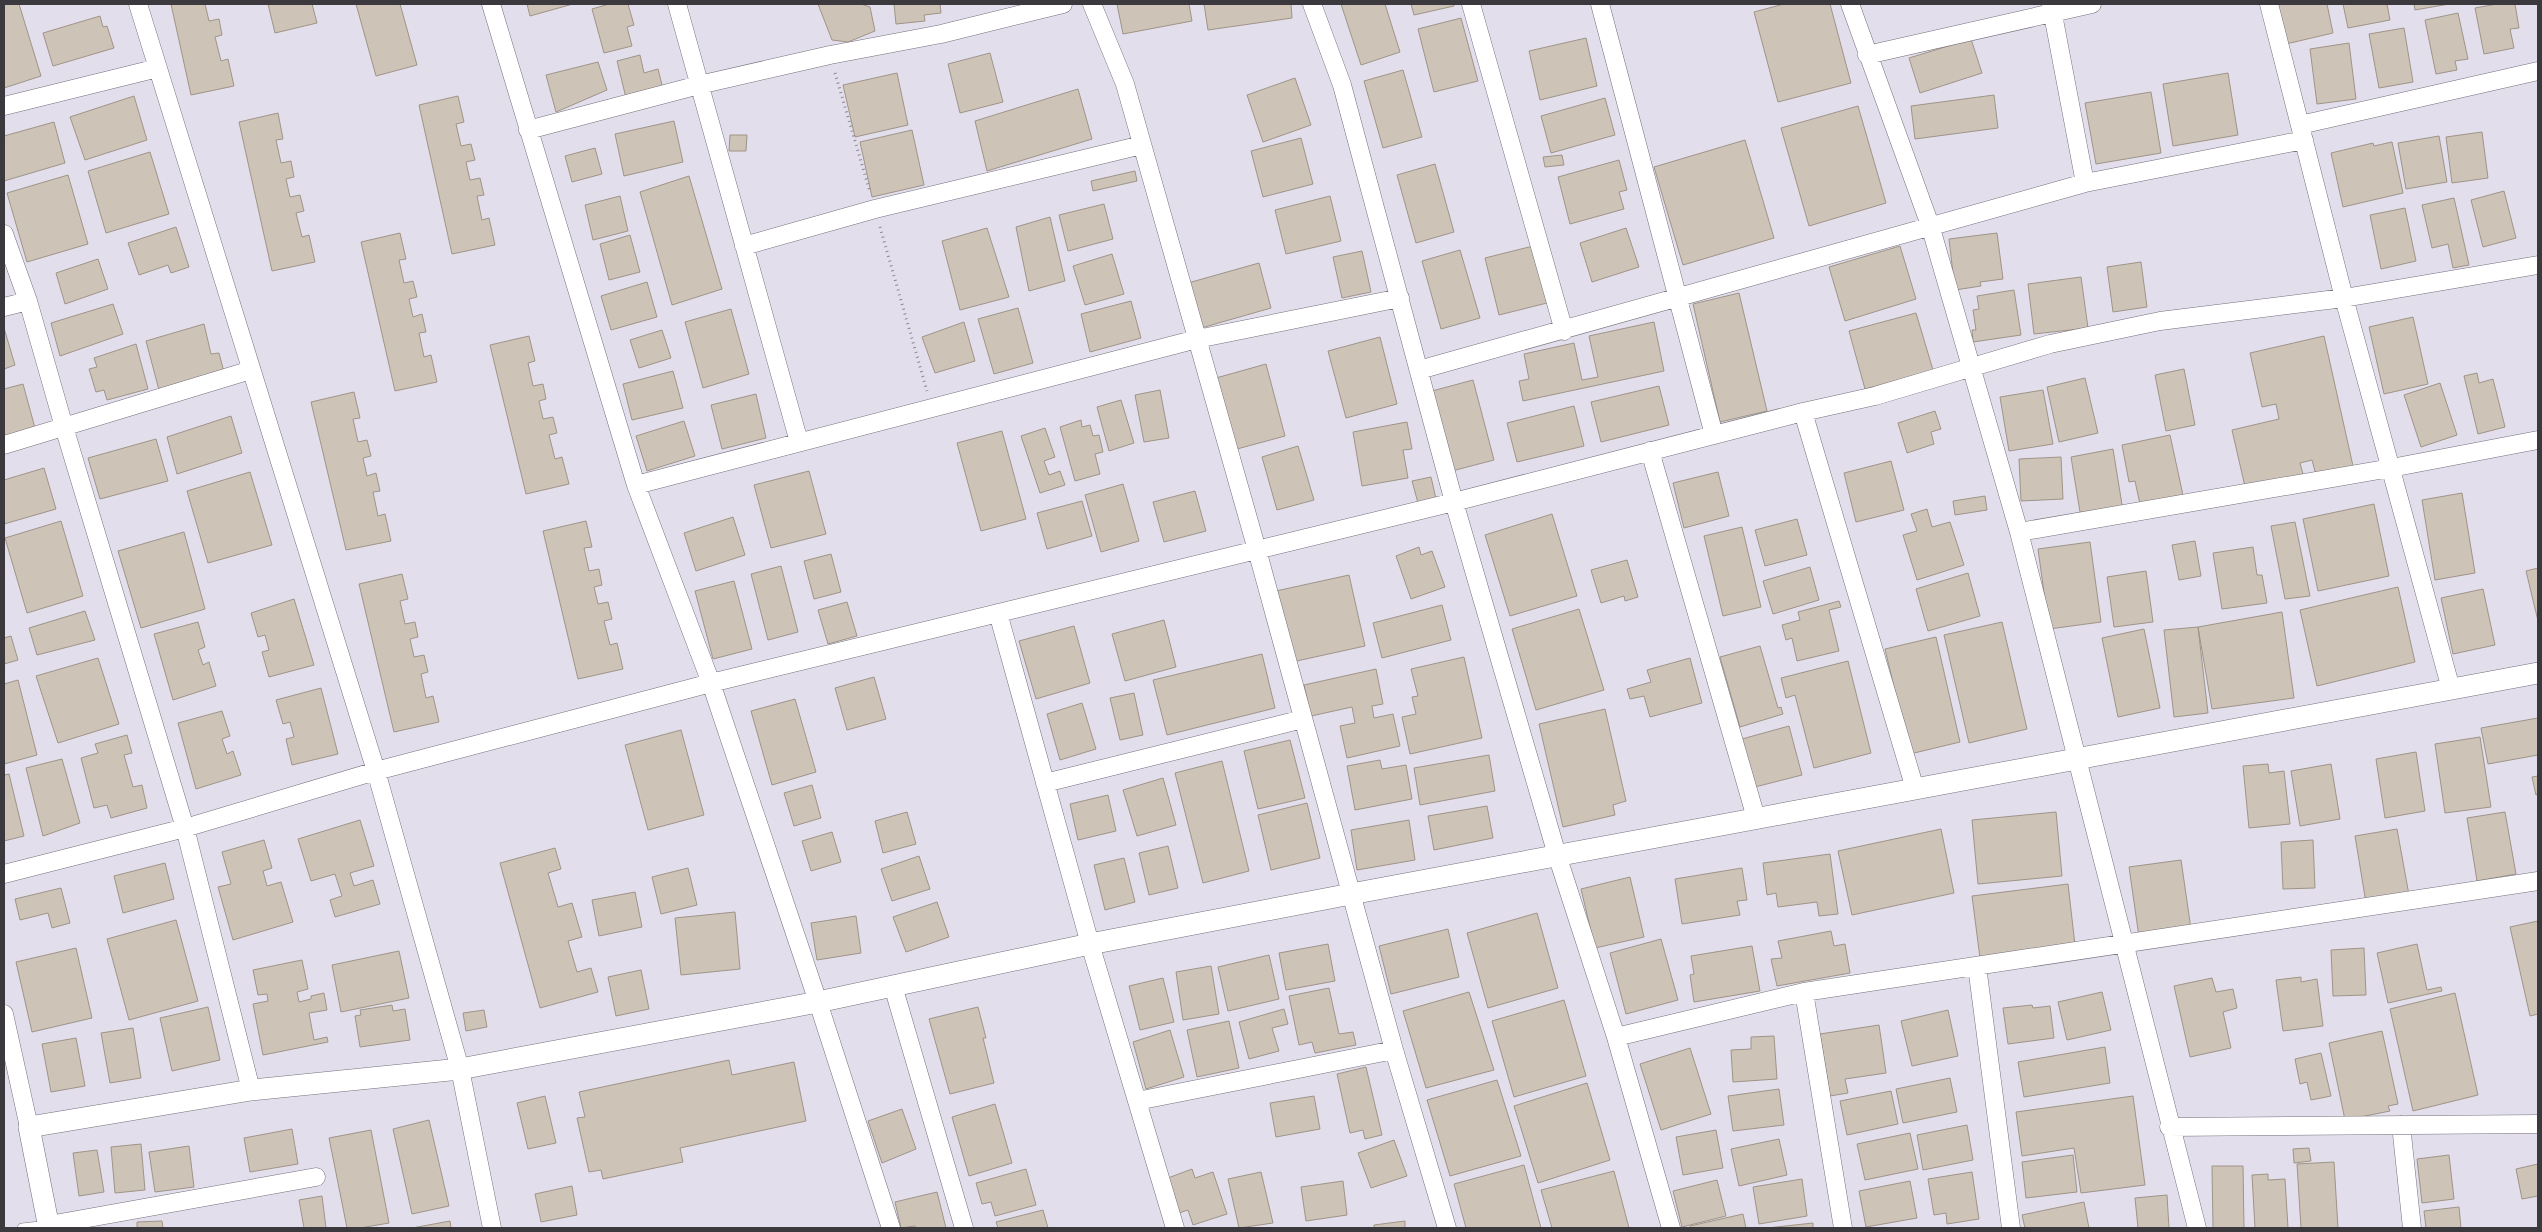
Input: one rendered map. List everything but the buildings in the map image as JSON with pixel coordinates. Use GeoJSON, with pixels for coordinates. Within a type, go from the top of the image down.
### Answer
{"type":"FeatureCollection","features":[{"type":"Feature","properties":{"kind":"street"},"geometry":{"type":"LineString","coordinates":[[138,4],[376,771],[460,1069],[492,1228]]}},
{"type":"Feature","properties":{"kind":"street"},"geometry":{"type":"LineString","coordinates":[[491,4],[636,484],[710,683],[818,1002],[891,1228]]}},
{"type":"Feature","properties":{"kind":"street"},"geometry":{"type":"LineString","coordinates":[[677,4],[799,442]]}},
{"type":"Feature","properties":{"kind":"street"},"geometry":{"type":"LineString","coordinates":[[528,130],[699,85],[941,34],[1064,4]]}},
{"type":"Feature","properties":{"kind":"street"},"geometry":{"type":"LineString","coordinates":[[1092,4],[1125,84],[1257,550],[1394,1050],[1447,1228]]}},
{"type":"Feature","properties":{"kind":"street"},"geometry":{"type":"LineString","coordinates":[[1312,4],[1342,84],[1454,502],[1557,855],[1616,1038],[1671,1228]]}},
{"type":"Feature","properties":{"kind":"street"},"geometry":{"type":"LineString","coordinates":[[1471,4],[1564,331]]}},
{"type":"Feature","properties":{"kind":"street"},"geometry":{"type":"LineString","coordinates":[[1600,4],[1714,435]]}},
{"type":"Feature","properties":{"kind":"street"},"geometry":{"type":"LineString","coordinates":[[1850,4],[1930,225],[2019,532],[2169,1127],[2197,1228]]}},
{"type":"Feature","properties":{"kind":"street"},"geometry":{"type":"LineString","coordinates":[[1867,55],[2052,8],[2092,4]]}},
{"type":"Feature","properties":{"kind":"street"},"geometry":{"type":"LineString","coordinates":[[2269,4],[2344,298],[2451,689]]}},
{"type":"Feature","properties":{"kind":"street"},"geometry":{"type":"LineString","coordinates":[[2052,8],[2085,182]]}},
{"type":"Feature","properties":{"kind":"street"},"geometry":{"type":"LineString","coordinates":[[4,106],[158,68]]}},
{"type":"Feature","properties":{"kind":"street"},"geometry":{"type":"LineString","coordinates":[[1419,370],[1564,331],[2085,182],[2302,132],[2538,71]]}},
{"type":"Feature","properties":{"kind":"street"},"geometry":{"type":"LineString","coordinates":[[744,246],[875,209],[1142,145]]}},
{"type":"Feature","properties":{"kind":"street"},"geometry":{"type":"LineString","coordinates":[[4,234],[28,301],[185,828],[251,1090]]}},
{"type":"Feature","properties":{"kind":"street"},"geometry":{"type":"LineString","coordinates":[[4,874],[185,828],[376,771],[710,683],[1454,502],[1803,412],[1875,396],[2050,344],[2160,321],[2344,298],[2538,265]]}},
{"type":"Feature","properties":{"kind":"street"},"geometry":{"type":"LineString","coordinates":[[636,484],[1197,339],[1400,298]]}},
{"type":"Feature","properties":{"kind":"street"},"geometry":{"type":"LineString","coordinates":[[4,307],[28,301]]}},
{"type":"Feature","properties":{"kind":"street"},"geometry":{"type":"LineString","coordinates":[[4,445],[251,370]]}},
{"type":"Feature","properties":{"kind":"street"},"geometry":{"type":"LineString","coordinates":[[1803,412],[1915,789]]}},
{"type":"Feature","properties":{"kind":"street"},"geometry":{"type":"LineString","coordinates":[[2019,532],[2391,468],[2538,440]]}},
{"type":"Feature","properties":{"kind":"street"},"geometry":{"type":"LineString","coordinates":[[1650,451],[1756,818]]}},
{"type":"Feature","properties":{"kind":"street"},"geometry":{"type":"LineString","coordinates":[[998,613],[1090,944],[1175,1228]]}},
{"type":"Feature","properties":{"kind":"street"},"geometry":{"type":"LineString","coordinates":[[29,1127],[251,1090],[460,1069],[818,1002],[1090,944],[1351,894],[2538,673]]}},
{"type":"Feature","properties":{"kind":"street"},"geometry":{"type":"LineString","coordinates":[[1045,783],[1303,719]]}},
{"type":"Feature","properties":{"kind":"street"},"geometry":{"type":"LineString","coordinates":[[1616,1038],[1804,992],[2538,881]]}},
{"type":"Feature","properties":{"kind":"street"},"geometry":{"type":"LineString","coordinates":[[1977,966],[2011,1228]]}},
{"type":"Feature","properties":{"kind":"street"},"geometry":{"type":"LineString","coordinates":[[893,986],[964,1228]]}},
{"type":"Feature","properties":{"kind":"street"},"geometry":{"type":"LineString","coordinates":[[1804,992],[1843,1228]]}},
{"type":"Feature","properties":{"kind":"street"},"geometry":{"type":"LineString","coordinates":[[4,1014],[9,1065],[29,1127],[49,1227],[316,1177]]}},
{"type":"Feature","properties":{"kind":"street"},"geometry":{"type":"LineString","coordinates":[[1137,1100],[1394,1050]]}},
{"type":"Feature","properties":{"kind":"street"},"geometry":{"type":"LineString","coordinates":[[2169,1127],[2538,1124]]}},
{"type":"Feature","properties":{"kind":"street"},"geometry":{"type":"LineString","coordinates":[[2401,1125],[2412,1228]]}},
{"type":"Feature","properties":{"kind":"lane"},"geometry":{"type":"LineString","coordinates":[[22,1228],[49,1227]]}},
{"type":"Feature","properties":{"kind":"path"},"geometry":{"type":"LineString","coordinates":[[830,56],[932,408]]}}]}
